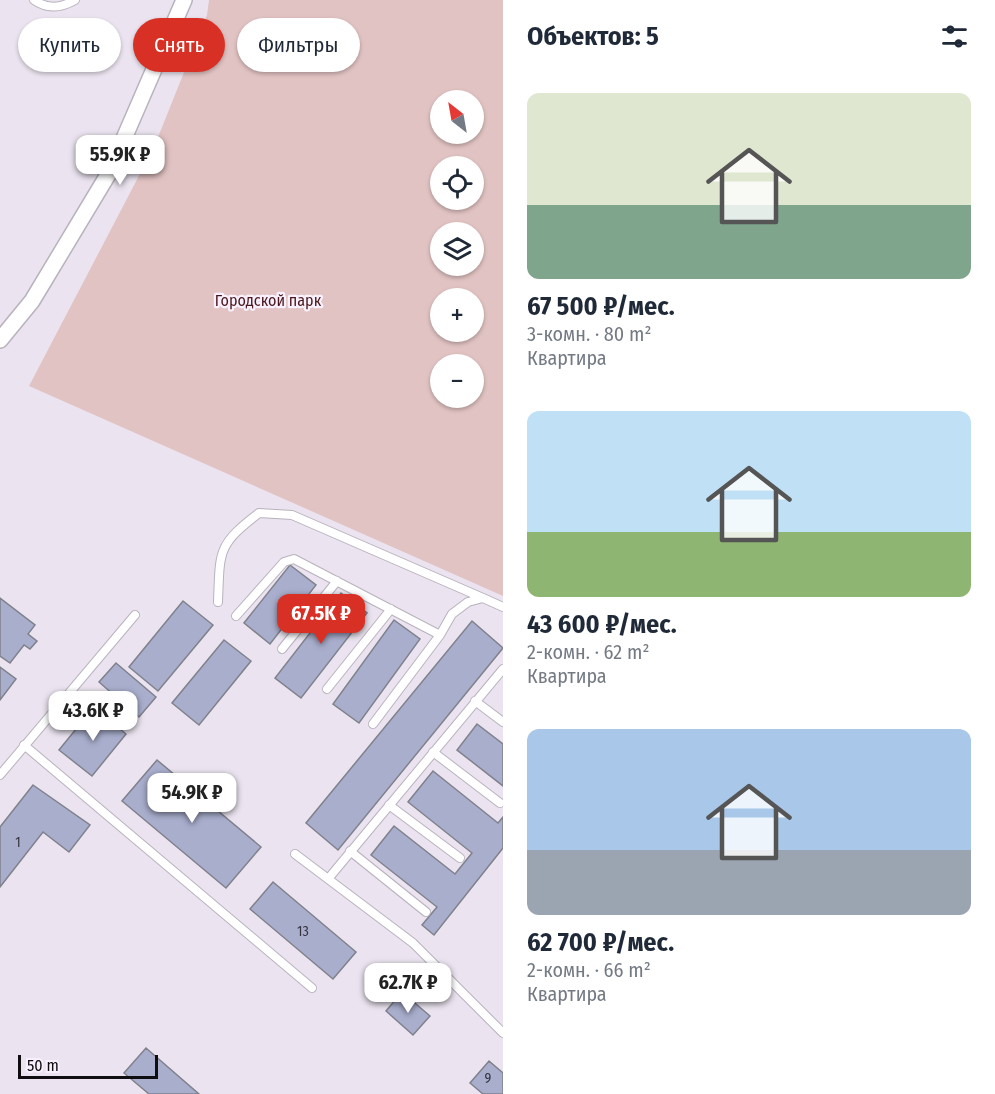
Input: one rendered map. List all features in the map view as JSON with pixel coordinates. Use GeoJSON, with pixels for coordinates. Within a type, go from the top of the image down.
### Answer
{"type":"FeatureCollection","features":[{"type":"Feature","properties":{"kind":"street"},"geometry":{"type":"LineString","coordinates":[[0,340],[32,301],[109,172],[184,0]]}},
{"type":"Feature","properties":{"kind":"lane"},"geometry":{"type":"LineString","coordinates":[[34,0],[50,8],[66,5],[75,0]]}},
{"type":"Feature","properties":{"kind":"lane"},"geometry":{"type":"LineString","coordinates":[[218,602],[222,552],[232,534],[259,513],[292,515],[503,607]]}},
{"type":"Feature","properties":{"kind":"lane"},"geometry":{"type":"LineString","coordinates":[[236,616],[284,562],[294,559],[440,635]]}},
{"type":"Feature","properties":{"kind":"lane"},"geometry":{"type":"LineString","coordinates":[[282,649],[337,581]]}},
{"type":"Feature","properties":{"kind":"lane"},"geometry":{"type":"LineString","coordinates":[[373,724],[440,635],[452,614],[468,602],[483,598]]}},
{"type":"Feature","properties":{"kind":"lane"},"geometry":{"type":"LineString","coordinates":[[327,689],[391,609]]}},
{"type":"Feature","properties":{"kind":"lane"},"geometry":{"type":"LineString","coordinates":[[0,775],[135,615]]}},
{"type":"Feature","properties":{"kind":"lane"},"geometry":{"type":"LineString","coordinates":[[328,879],[503,669]]}},
{"type":"Feature","properties":{"kind":"lane"},"geometry":{"type":"LineString","coordinates":[[475,701],[503,722]]}},
{"type":"Feature","properties":{"kind":"lane"},"geometry":{"type":"LineString","coordinates":[[24,745],[312,988]]}},
{"type":"Feature","properties":{"kind":"lane"},"geometry":{"type":"LineString","coordinates":[[433,752],[500,803]]}},
{"type":"Feature","properties":{"kind":"lane"},"geometry":{"type":"LineString","coordinates":[[389,804],[460,858]]}},
{"type":"Feature","properties":{"kind":"lane"},"geometry":{"type":"LineString","coordinates":[[350,851],[426,912]]}},
{"type":"Feature","properties":{"kind":"lane"},"geometry":{"type":"LineString","coordinates":[[295,854],[413,943],[503,1033]]}},
{"type":"Feature","properties":{"kind":"green space","name":"Городской парк"},"geometry":{"type":"Polygon","coordinates":[[[209,0],[503,0],[503,596],[29,386],[154,147],[184,72],[225,72],[225,18],[206,18],[209,0]]]}},
{"type":"Feature","properties":{"kind":"building"},"geometry":{"type":"Polygon","coordinates":[[[290,565],[316,585],[270,644],[244,623],[290,565]]]}},
{"type":"Feature","properties":{"kind":"building"},"geometry":{"type":"Polygon","coordinates":[[[341,593],[367,613],[301,698],[275,678],[341,593]]]}},
{"type":"Feature","properties":{"kind":"building"},"geometry":{"type":"Polygon","coordinates":[[[0,598],[35,625],[28,634],[37,641],[30,649],[24,645],[10,663],[0,656],[0,598]]]}},
{"type":"Feature","properties":{"kind":"building"},"geometry":{"type":"Polygon","coordinates":[[[183,601],[213,625],[158,691],[129,667],[183,601]]]}},
{"type":"Feature","properties":{"kind":"building"},"geometry":{"type":"Polygon","coordinates":[[[394,620],[420,639],[359,723],[333,704],[394,620]]]}},
{"type":"Feature","properties":{"kind":"building"},"geometry":{"type":"Polygon","coordinates":[[[472,621],[503,648],[338,850],[306,823],[472,621]]]}},
{"type":"Feature","properties":{"kind":"building"},"geometry":{"type":"Polygon","coordinates":[[[224,640],[251,661],[199,725],[172,703],[224,640]]]}},
{"type":"Feature","properties":{"kind":"building"},"geometry":{"type":"Polygon","coordinates":[[[116,663],[156,697],[139,717],[99,682],[116,663]]]}},
{"type":"Feature","properties":{"kind":"building"},"geometry":{"type":"Polygon","coordinates":[[[0,667],[16,679],[0,700],[0,667]]]}},
{"type":"Feature","properties":{"kind":"building"},"geometry":{"type":"Polygon","coordinates":[[[94,707],[126,734],[92,776],[59,750],[94,707]]]}},
{"type":"Feature","properties":{"kind":"building"},"geometry":{"type":"Polygon","coordinates":[[[477,724],[503,744],[503,786],[457,750],[477,724]]]}},
{"type":"Feature","properties":{"kind":"building"},"geometry":{"type":"Polygon","coordinates":[[[157,760],[261,847],[226,888],[122,801],[157,760]]]}},
{"type":"Feature","properties":{"kind":"building"},"geometry":{"type":"Polygon","coordinates":[[[433,771],[498,823],[503,817],[503,848],[434,935],[422,925],[437,907],[371,855],[394,826],[455,874],[472,853],[408,802],[433,771]]]}},
{"type":"Feature","properties":{"kind":"building"},"geometry":{"type":"Polygon","coordinates":[[[33,785],[90,825],[69,852],[43,832],[0,887],[0,827],[33,785]]]}},
{"type":"Feature","properties":{"kind":"building"},"geometry":{"type":"Polygon","coordinates":[[[273,882],[356,952],[333,979],[250,909],[273,882]]]}},
{"type":"Feature","properties":{"kind":"building"},"geometry":{"type":"Polygon","coordinates":[[[402,992],[430,1016],[413,1035],[386,1011],[402,992]]]}},
{"type":"Feature","properties":{"kind":"building"},"geometry":{"type":"Polygon","coordinates":[[[146,1048],[199,1094],[149,1094],[124,1073],[146,1048]]]}},
{"type":"Feature","properties":{"kind":"building"},"geometry":{"type":"Polygon","coordinates":[[[489,1061],[503,1073],[503,1094],[483,1094],[470,1083],[489,1061]]]}}]}
